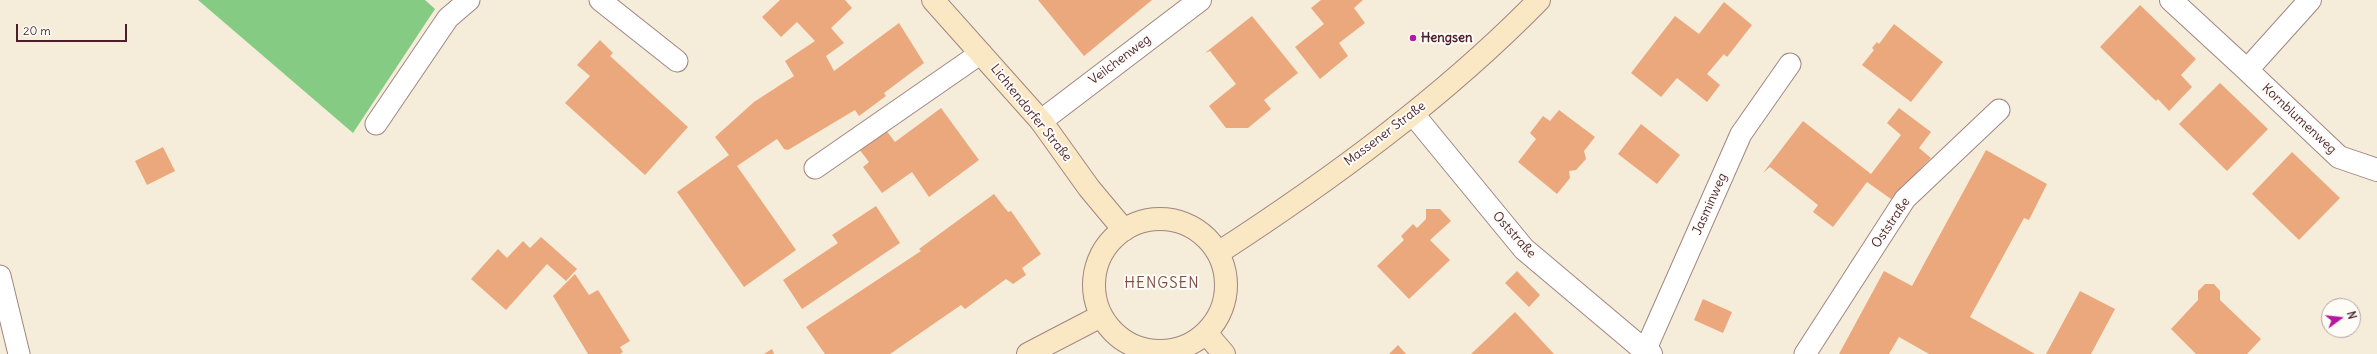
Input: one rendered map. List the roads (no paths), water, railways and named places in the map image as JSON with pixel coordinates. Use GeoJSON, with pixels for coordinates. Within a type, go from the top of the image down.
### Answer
{"type":"FeatureCollection","features":[{"type":"Feature","properties":{"kind":"main road","name":"Lichtendorfer Straße"},"geometry":{"type":"LineString","coordinates":[[933,0],[982,52],[1041,121],[1090,188],[1124,230]]}},
{"type":"Feature","properties":{"kind":"main road","name":"Massener Straße"},"geometry":{"type":"LineString","coordinates":[[1218,253],[1261,225],[1413,114],[1521,19],[1539,0]]}},
{"type":"Feature","properties":{"kind":"main road"},"geometry":{"type":"LineString","coordinates":[[1165,219],[1186,224],[1205,236],[1218,253],[1225,272],[1226,292],[1221,312],[1206,333],[1195,342],[1177,350],[1157,352],[1137,348],[1120,338],[1101,316],[1095,299],[1094,281],[1098,261],[1108,243],[1124,230],[1144,221],[1165,219]]}},
{"type":"Feature","properties":{"kind":"main road"},"geometry":{"type":"LineString","coordinates":[[1028,354],[1101,316]]}},
{"type":"Feature","properties":{"kind":"main road"},"geometry":{"type":"LineString","coordinates":[[1206,333],[1224,354]]}},
{"type":"Feature","properties":{"kind":"street","name":"Veilchenweg"},"geometry":{"type":"LineString","coordinates":[[1041,121],[1200,0]]}},
{"type":"Feature","properties":{"kind":"street","name":"Kornblumenweg"},"geometry":{"type":"LineString","coordinates":[[2171,0],[2339,157],[2377,170]]}},
{"type":"Feature","properties":{"kind":"street"},"geometry":{"type":"LineString","coordinates":[[2246,70],[2310,0]]}},
{"type":"Feature","properties":{"kind":"street","name":"Oststraße"},"geometry":{"type":"LineString","coordinates":[[1413,114],[1524,249],[1648,353]]}},
{"type":"Feature","properties":{"kind":"lane"},"geometry":{"type":"LineString","coordinates":[[376,124],[448,18],[469,0]]}},
{"type":"Feature","properties":{"kind":"lane"},"geometry":{"type":"LineString","coordinates":[[600,0],[677,61]]}},
{"type":"Feature","properties":{"kind":"lane"},"geometry":{"type":"LineString","coordinates":[[815,168],[982,52]]}},
{"type":"Feature","properties":{"kind":"lane","name":"Jasminweg"},"geometry":{"type":"LineString","coordinates":[[1648,353],[1741,134],[1790,64]]}},
{"type":"Feature","properties":{"kind":"lane","name":"Oststraße"},"geometry":{"type":"LineString","coordinates":[[1805,354],[1905,199],[1999,110]]}},
{"type":"Feature","properties":{"kind":"lane"},"geometry":{"type":"LineString","coordinates":[[0,276],[19,354]]}},
{"type":"Feature","properties":{"kind":"place","name":"Hengsen"},"geometry":{"type":"Point","coordinates":[1413,38]}},
{"type":"Feature","properties":{"kind":"district","name":"HENGSEN"},"geometry":{"type":"Point","coordinates":[1162,284]}}]}
